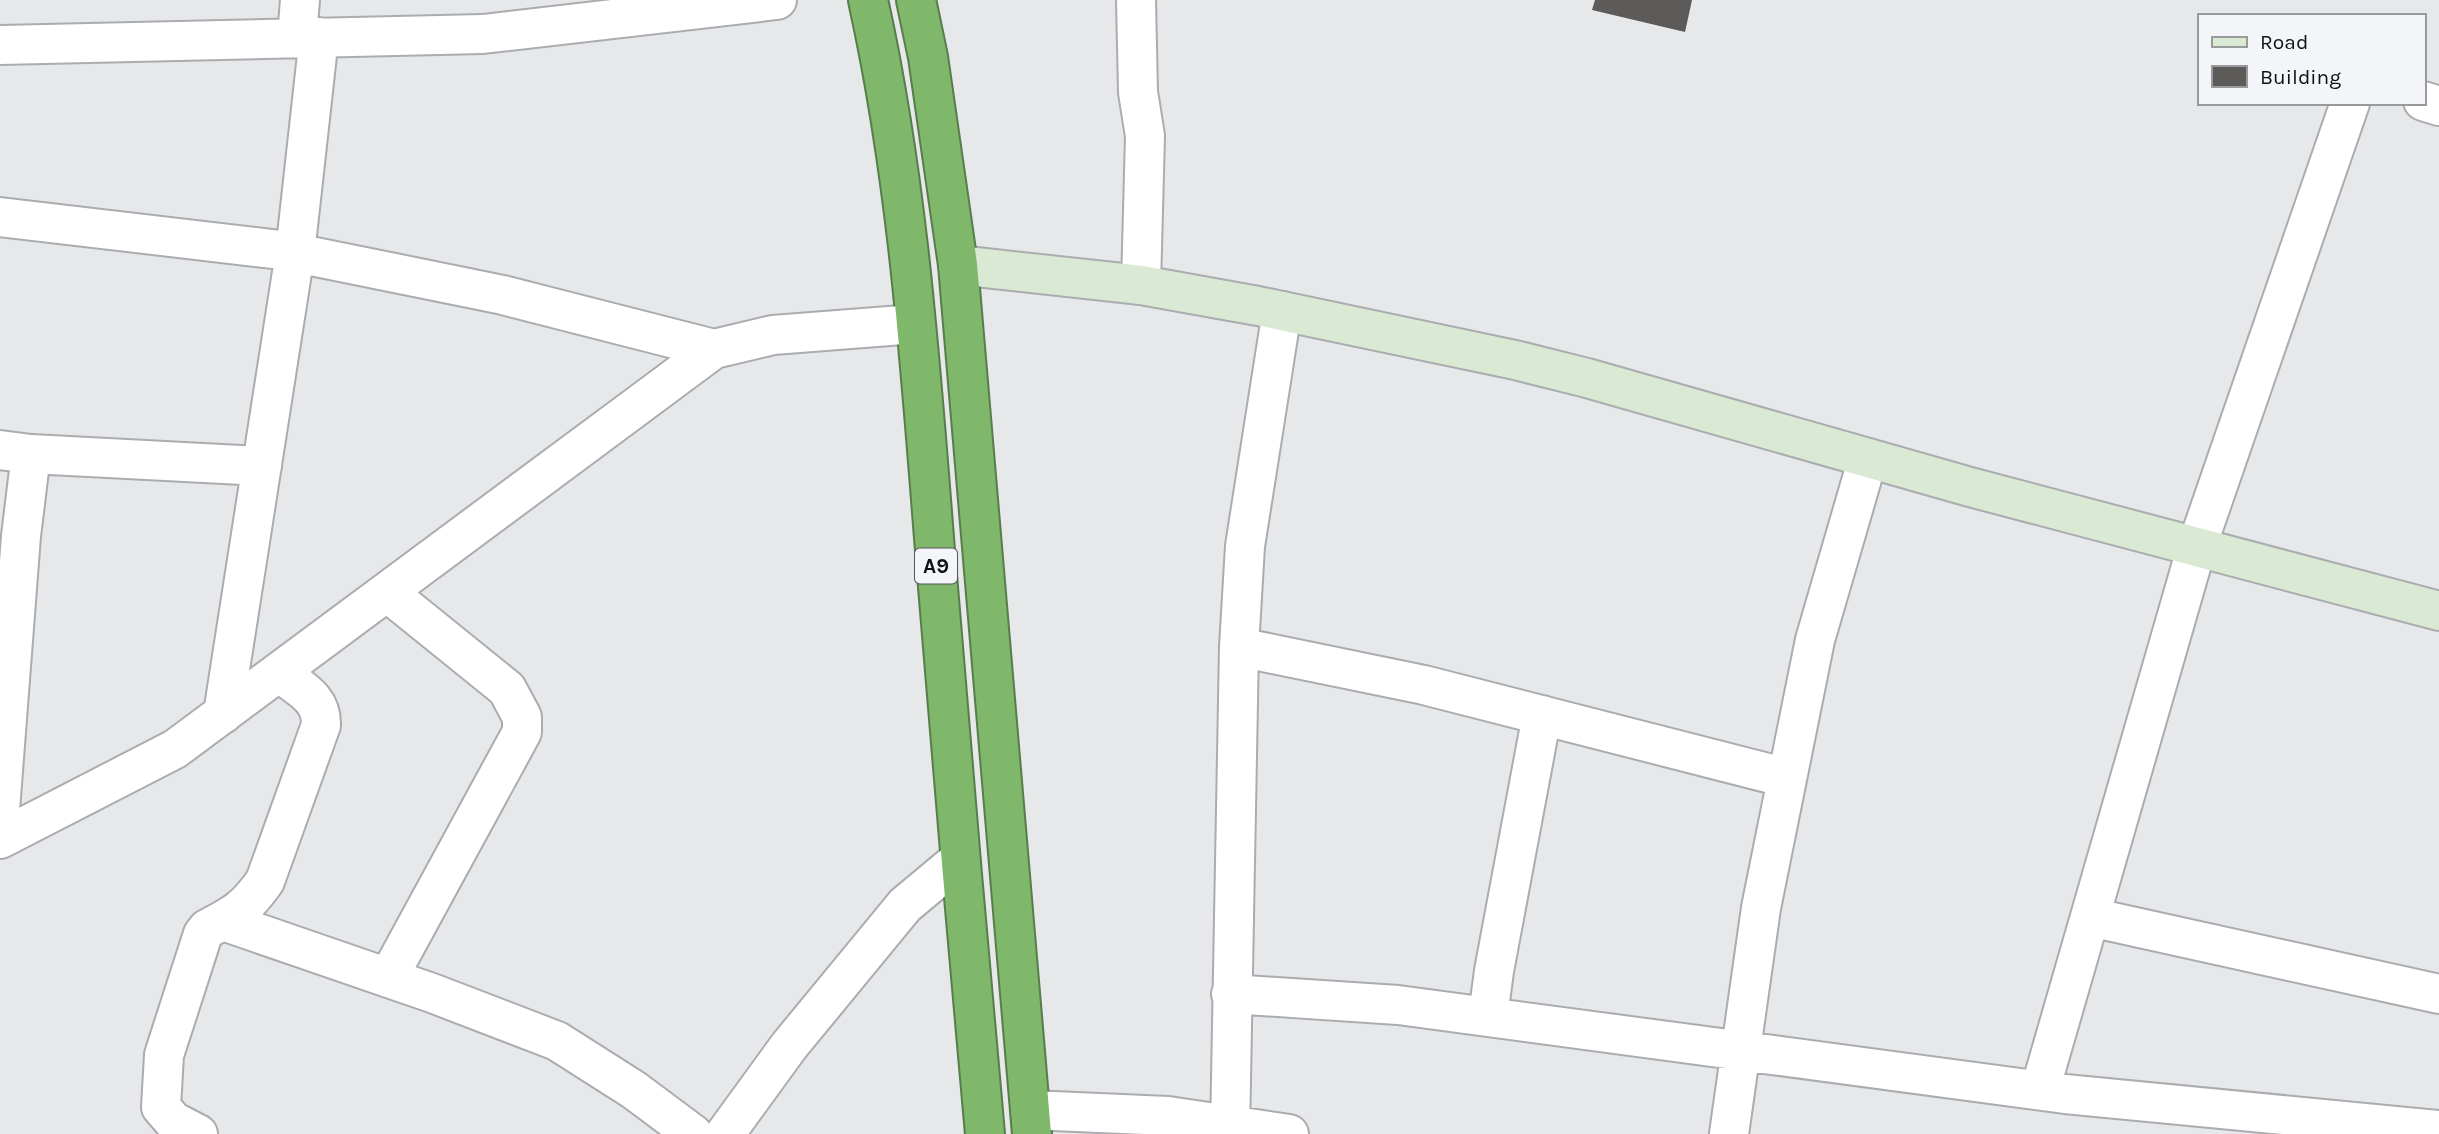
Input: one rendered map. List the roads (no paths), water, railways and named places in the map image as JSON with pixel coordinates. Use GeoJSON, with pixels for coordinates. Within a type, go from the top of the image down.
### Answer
{"type":"FeatureCollection","features":[{"type":"Feature","properties":{"kind":"highway","name":"A9"},"geometry":{"type":"LineString","coordinates":[[868,0],[882,64],[912,270],[959,860],[985,1134]]}},
{"type":"Feature","properties":{"kind":"highway","name":"A9"},"geometry":{"type":"LineString","coordinates":[[916,0],[928,57],[958,265],[1031,1122]]}},
{"type":"Feature","properties":{"kind":"main road"},"geometry":{"type":"LineString","coordinates":[[958,265],[1141,285],[1282,311],[1539,366],[1970,487],[2439,611]]}},
{"type":"Feature","properties":{"kind":"street"},"geometry":{"type":"LineString","coordinates":[[223,714],[295,253],[308,37],[300,0]]}},
{"type":"Feature","properties":{"kind":"street"},"geometry":{"type":"LineString","coordinates":[[0,45],[483,34],[777,0]]}},
{"type":"Feature","properties":{"kind":"street"},"geometry":{"type":"LineString","coordinates":[[1136,0],[1138,92],[1145,136],[1141,285]]}},
{"type":"Feature","properties":{"kind":"street"},"geometry":{"type":"LineString","coordinates":[[2040,1090],[2197,545],[2349,105]]}},
{"type":"Feature","properties":{"kind":"street"},"geometry":{"type":"LineString","coordinates":[[0,217],[295,253],[503,295],[714,349]]}},
{"type":"Feature","properties":{"kind":"street"},"geometry":{"type":"LineString","coordinates":[[1229,1130],[1239,647],[1245,546],[1282,311]]}},
{"type":"Feature","properties":{"kind":"street"},"geometry":{"type":"LineString","coordinates":[[0,839],[175,749],[281,673],[714,349],[773,335],[915,324]]}},
{"type":"Feature","properties":{"kind":"street"},"geometry":{"type":"LineString","coordinates":[[0,810],[20,536],[15,452],[262,466]]}},
{"type":"Feature","properties":{"kind":"street"},"geometry":{"type":"LineString","coordinates":[[1729,1134],[1761,908],[1815,640],[1868,457]]}},
{"type":"Feature","properties":{"kind":"street"},"geometry":{"type":"LineString","coordinates":[[387,592],[507,689],[522,717],[522,732],[388,978]]}},
{"type":"Feature","properties":{"kind":"street"},"geometry":{"type":"LineString","coordinates":[[1239,647],[1424,685],[1787,778]]}},
{"type":"Feature","properties":{"kind":"street"},"geometry":{"type":"LineString","coordinates":[[198,1134],[173,1121],[161,1107],[164,1055],[203,934],[206,929],[240,912],[265,881],[321,725],[321,712],[316,702],[281,673]]}},
{"type":"Feature","properties":{"kind":"street"},"geometry":{"type":"LineString","coordinates":[[1488,1016],[1542,715]]}},
{"type":"Feature","properties":{"kind":"street"},"geometry":{"type":"LineString","coordinates":[[725,1134],[789,1046],[905,905],[959,860]]}},
{"type":"Feature","properties":{"kind":"street"},"geometry":{"type":"LineString","coordinates":[[2090,917],[2439,994]]}},
{"type":"Feature","properties":{"kind":"street"},"geometry":{"type":"LineString","coordinates":[[223,921],[388,978],[557,1041],[634,1090],[693,1134]]}},
{"type":"Feature","properties":{"kind":"street"},"geometry":{"type":"LineString","coordinates":[[1231,994],[1398,1005],[2040,1090],[2439,1130]]}},
{"type":"Feature","properties":{"kind":"street"},"geometry":{"type":"LineString","coordinates":[[1031,1122],[1168,1116],[1229,1130],[1289,1134]]}}]}
